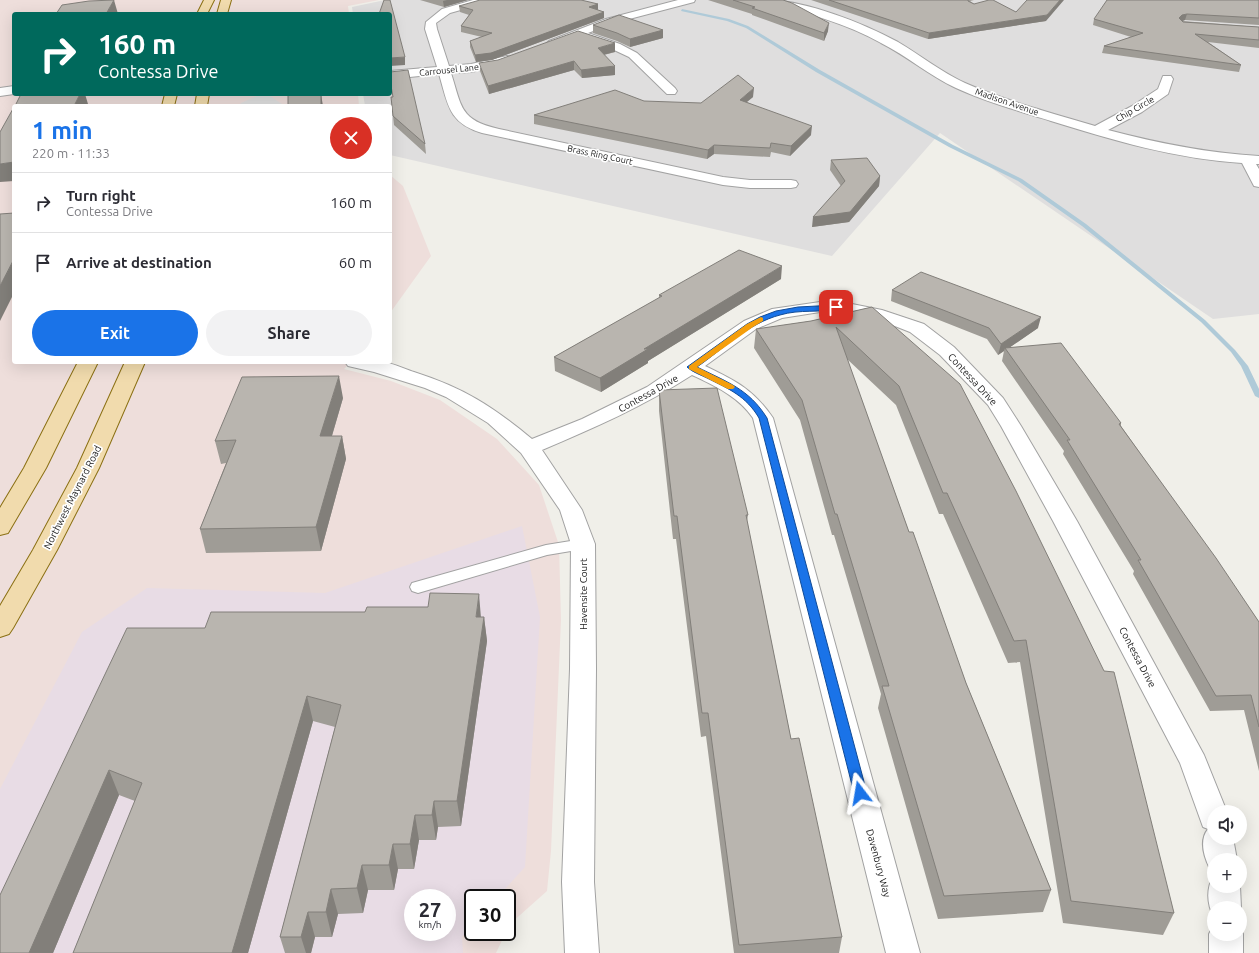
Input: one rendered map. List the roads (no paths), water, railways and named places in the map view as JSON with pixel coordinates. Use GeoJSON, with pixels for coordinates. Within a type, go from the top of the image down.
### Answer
{"type":"FeatureCollection","features":[{"type":"Feature","properties":{"kind":"main road"},"geometry":{"type":"LineString","coordinates":[[203,12],[209,0]]}},
{"type":"Feature","properties":{"kind":"main road"},"geometry":{"type":"LineString","coordinates":[[223,12],[226,0]]}},
{"type":"Feature","properties":{"kind":"main road"},"geometry":{"type":"LineString","coordinates":[[0,528],[35,468],[70,402],[87,364]]}},
{"type":"Feature","properties":{"kind":"main road","name":"Northwest Maynard Road"},"geometry":{"type":"LineString","coordinates":[[0,628],[45,550],[88,468],[134,364]]}},
{"type":"Feature","properties":{"kind":"street","name":"Brass Ring Court"},"geometry":{"type":"LineString","coordinates":[[485,0],[446,11],[431,22],[431,29],[443,72],[458,114],[471,125],[723,181],[750,184],[791,184]]}},
{"type":"Feature","properties":{"kind":"street"},"geometry":{"type":"LineString","coordinates":[[541,48],[610,21],[690,0]]}},
{"type":"Feature","properties":{"kind":"street","name":"Madison Avenue"},"geometry":{"type":"LineString","coordinates":[[771,0],[827,16],[863,30],[886,41],[949,79],[976,92],[1095,130],[1165,149],[1253,160]]}},
{"type":"Feature","properties":{"kind":"street"},"geometry":{"type":"LineString","coordinates":[[578,33],[620,48],[632,54],[671,91]]}},
{"type":"Feature","properties":{"kind":"street","name":"Carrousel Lane"},"geometry":{"type":"LineString","coordinates":[[392,75],[443,72],[494,64],[519,56]]}},
{"type":"Feature","properties":{"kind":"street","name":"Chip Circle"},"geometry":{"type":"LineString","coordinates":[[1095,130],[1137,109],[1164,91],[1167,79]]}},
{"type":"Feature","properties":{"kind":"street"},"geometry":{"type":"LineString","coordinates":[[0,92],[12,90]]}},
{"type":"Feature","properties":{"kind":"street"},"geometry":{"type":"LineString","coordinates":[[1253,160],[1259,183]]}},
{"type":"Feature","properties":{"kind":"street","name":"Contessa Drive"},"geometry":{"type":"LineString","coordinates":[[529,448],[622,408],[654,391],[750,325],[778,313],[820,307],[866,311],[900,321],[917,328],[947,351],[977,381],[996,402],[1011,426],[1065,521],[1194,763],[1209,805]]}},
{"type":"Feature","properties":{"kind":"street","name":"Havensite Court"},"geometry":{"type":"LineString","coordinates":[[365,364],[412,377],[453,393],[495,419],[529,448],[571,510],[583,544],[583,669],[578,882],[582,953]]}},
{"type":"Feature","properties":{"kind":"street","name":"Davenbury Way"},"geometry":{"type":"LineString","coordinates":[[691,367],[736,390],[756,406],[763,418],[903,953]]}},
{"type":"Feature","properties":{"kind":"street"},"geometry":{"type":"LineString","coordinates":[[1226,941],[1226,953]]}},
{"type":"Feature","properties":{"kind":"lane"},"geometry":{"type":"LineString","coordinates":[[418,588],[546,550],[583,544]]}},
{"type":"Feature","properties":{"kind":"waterway"},"geometry":{"type":"LineString","coordinates":[[648,0],[652,1]]}},
{"type":"Feature","properties":{"kind":"waterway"},"geometry":{"type":"LineString","coordinates":[[682,10],[728,20],[747,27],[818,71],[951,146],[1020,180],[1084,225],[1203,321],[1233,351],[1244,366],[1259,396]]}}]}
